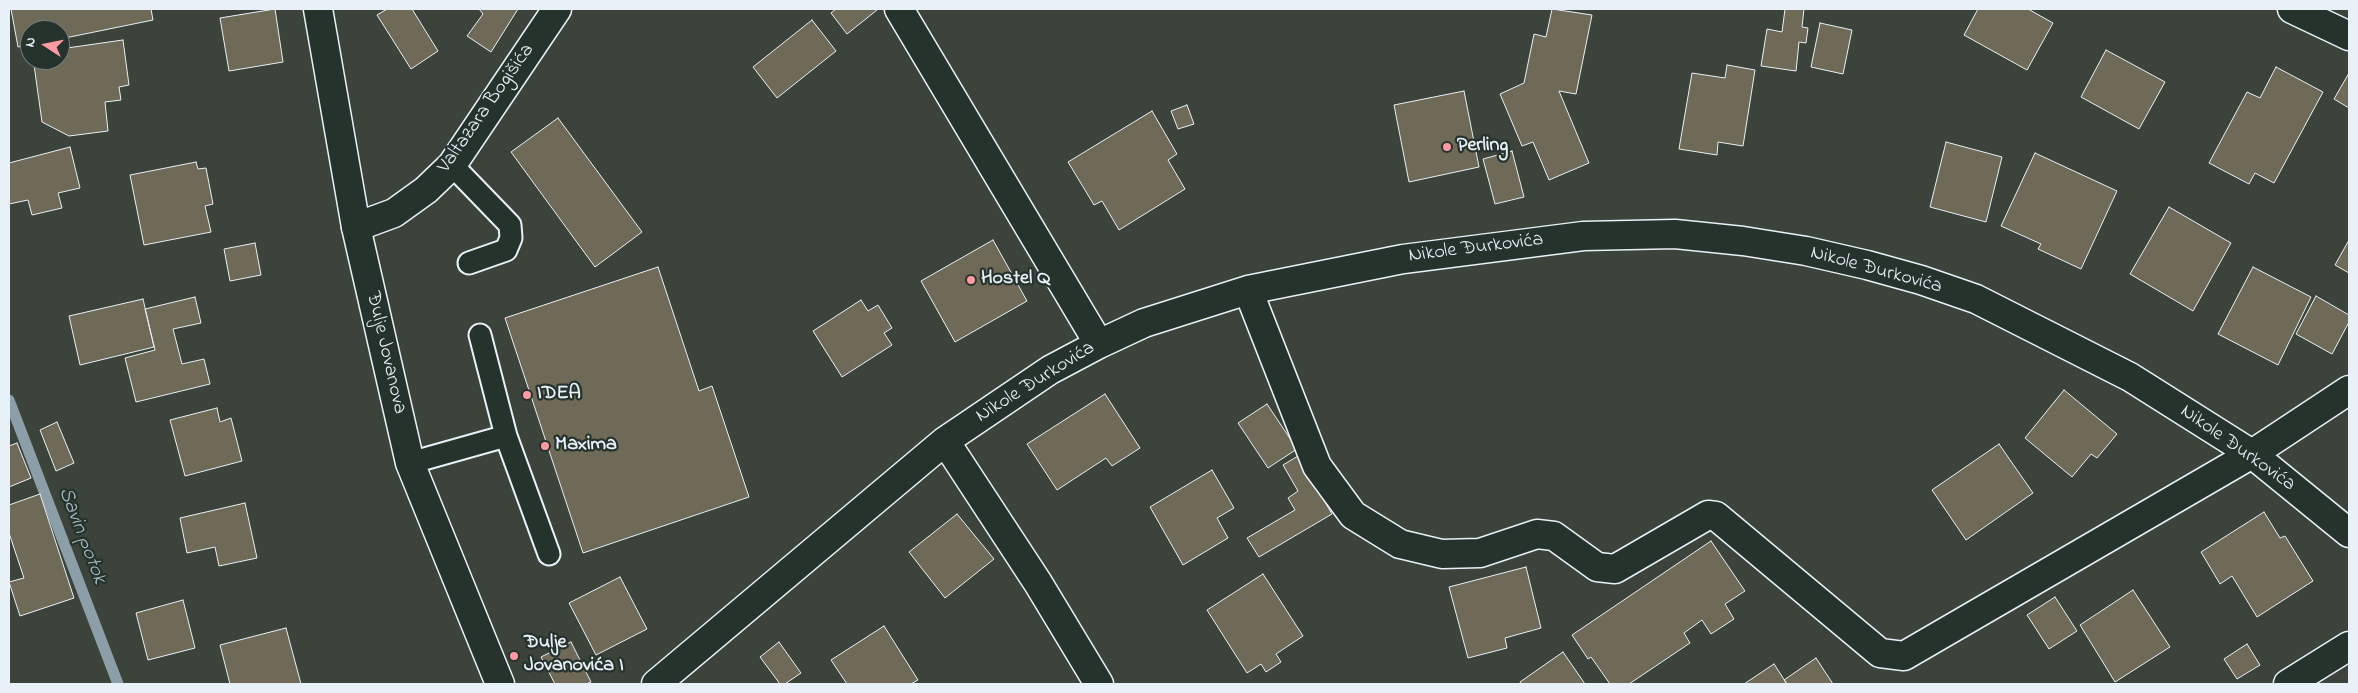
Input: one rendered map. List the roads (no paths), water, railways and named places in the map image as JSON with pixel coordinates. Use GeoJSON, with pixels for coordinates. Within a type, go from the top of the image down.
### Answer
{"type":"FeatureCollection","features":[{"type":"Feature","properties":{"kind":"street","name":"Đulje Jovanova"},"geometry":{"type":"LineString","coordinates":[[318,9],[356,227],[410,463],[500,684]]}},
{"type":"Feature","properties":{"kind":"street","name":"Valtazara Bogišića"},"geometry":{"type":"LineString","coordinates":[[356,227],[394,213],[426,190],[452,165],[557,9]]}},
{"type":"Feature","properties":{"kind":"street"},"geometry":{"type":"LineString","coordinates":[[899,9],[1099,344]]}},
{"type":"Feature","properties":{"kind":"street"},"geometry":{"type":"LineString","coordinates":[[2292,9],[2349,36]]}},
{"type":"Feature","properties":{"kind":"street","name":"Nikole Đurkovića"},"geometry":{"type":"LineString","coordinates":[[656,684],[945,441],[1050,370],[1099,344],[1144,323],[1248,290],[1403,259],[1583,236],[1675,234],[1770,246],[1867,265],[1921,280],[1976,299],[2130,377],[2252,454],[2349,533]]}},
{"type":"Feature","properties":{"kind":"street"},"geometry":{"type":"LineString","coordinates":[[1248,290],[1317,466],[1353,515],[1400,544],[1442,554],[1480,553],[1537,534],[1554,536],[1597,567],[1614,570],[1708,515],[1716,516],[1880,652],[1904,656],[2252,454],[2349,390]]}},
{"type":"Feature","properties":{"kind":"street"},"geometry":{"type":"LineString","coordinates":[[945,441],[1038,583],[1099,684]]}},
{"type":"Feature","properties":{"kind":"street"},"geometry":{"type":"LineString","coordinates":[[2288,684],[2349,646]]}},
{"type":"Feature","properties":{"kind":"lane"},"geometry":{"type":"LineString","coordinates":[[452,165],[510,225],[511,238],[506,250],[469,263]]}},
{"type":"Feature","properties":{"kind":"lane"},"geometry":{"type":"LineString","coordinates":[[480,335],[506,436],[549,554]]}},
{"type":"Feature","properties":{"kind":"lane"},"geometry":{"type":"LineString","coordinates":[[410,463],[506,436]]}},
{"type":"Feature","properties":{"kind":"waterway","name":"Savin potok"},"geometry":{"type":"LineString","coordinates":[[9,400],[118,684]]}},
{"type":"Feature","properties":{"kind":"place","name":"Perling"},"geometry":{"type":"Point","coordinates":[1447,147]}},
{"type":"Feature","properties":{"kind":"place","name":"Hostel Q"},"geometry":{"type":"Point","coordinates":[971,280]}},
{"type":"Feature","properties":{"kind":"place","name":"IDEA"},"geometry":{"type":"Point","coordinates":[527,395]}},
{"type":"Feature","properties":{"kind":"place","name":"Maxima"},"geometry":{"type":"Point","coordinates":[545,446]}},
{"type":"Feature","properties":{"kind":"place","name":"Đulje Jovanovića I"},"geometry":{"type":"Point","coordinates":[514,656]}}]}
